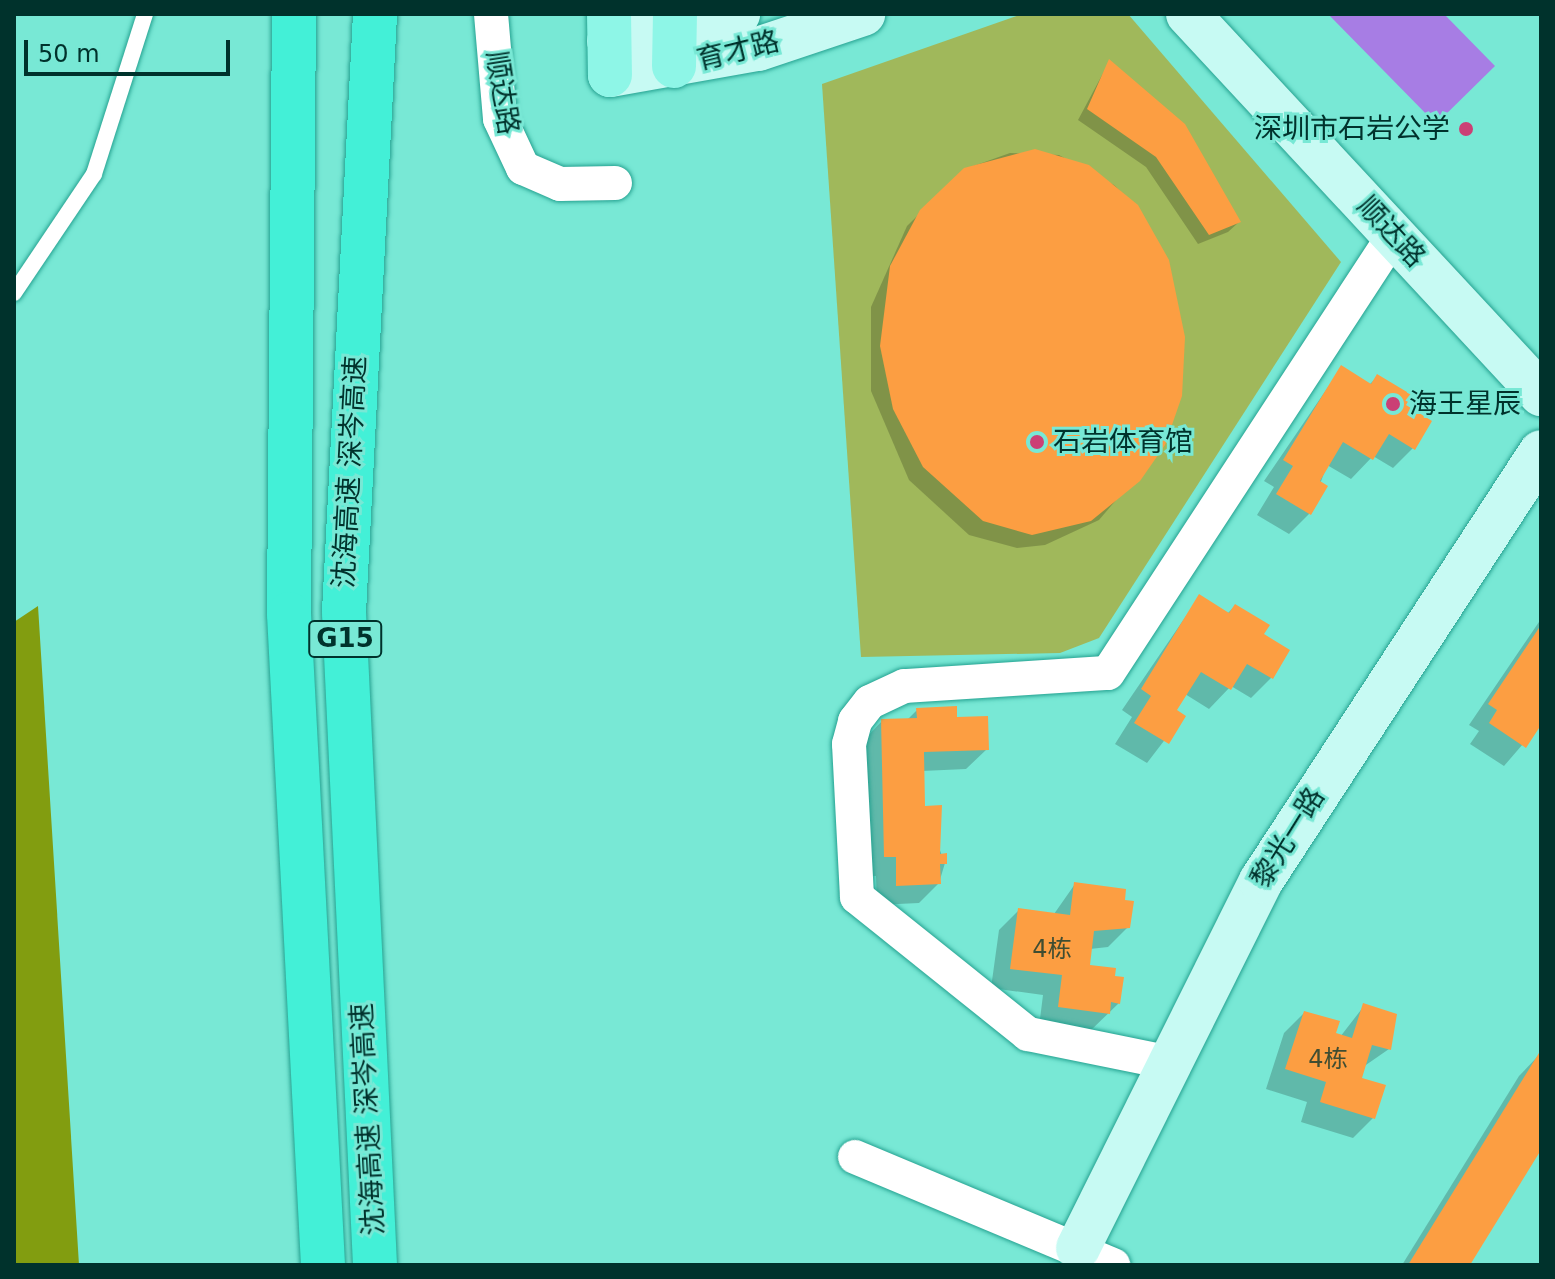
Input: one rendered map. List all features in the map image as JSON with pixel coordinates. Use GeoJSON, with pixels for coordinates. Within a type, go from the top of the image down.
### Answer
{"type":"FeatureCollection","features":[{"type":"Feature","properties":{"kind":"highway","name":"沈海高速 深岑高速"},"geometry":{"type":"LineString","coordinates":[[294,14],[289,614],[323,1265]]}},
{"type":"Feature","properties":{"kind":"highway","name":"沈海高速 深岑高速"},"geometry":{"type":"LineString","coordinates":[[375,14],[344,612],[375,1265]]}},
{"type":"Feature","properties":{"kind":"highway"},"geometry":{"type":"LineString","coordinates":[[360,947],[400,1265]]}},
{"type":"Feature","properties":{"kind":"street","name":"顺达路"},"geometry":{"type":"LineString","coordinates":[[491,14],[500,119],[523,168],[560,184],[615,183]]}},
{"type":"Feature","properties":{"kind":"street","name":"育才路"},"geometry":{"type":"LineString","coordinates":[[674,37],[738,14]]}},
{"type":"Feature","properties":{"kind":"street","name":"育才路"},"geometry":{"type":"LineString","coordinates":[[609,43],[674,37],[758,49],[863,14]]}},
{"type":"Feature","properties":{"kind":"street","name":"顺达路"},"geometry":{"type":"LineString","coordinates":[[1188,14],[1541,394]]}},
{"type":"Feature","properties":{"kind":"street","name":"顺达路"},"geometry":{"type":"LineString","coordinates":[[1209,14],[1240,69]]}},
{"type":"Feature","properties":{"kind":"street"},"geometry":{"type":"LineString","coordinates":[[1166,1062],[1028,1034],[857,897],[849,744],[855,721],[870,702],[905,686],[1108,673],[1394,235]]}},
{"type":"Feature","properties":{"kind":"street","name":"黎光一路"},"geometry":{"type":"LineString","coordinates":[[1095,1256],[1166,1062],[1261,881],[1541,452]]}},
{"type":"Feature","properties":{"kind":"street"},"geometry":{"type":"LineString","coordinates":[[855,1157],[1095,1256]]}},
{"type":"Feature","properties":{"kind":"lane"},"geometry":{"type":"LineString","coordinates":[[14,293],[94,174],[145,14]]}},
{"type":"Feature","properties":{"kind":"green space","name":"石岩体育馆"},"geometry":{"type":"Polygon","coordinates":[[[1022,14],[1128,14],[1341,262],[1099,638],[1060,653],[861,657],[822,84],[1022,14]]]}},
{"type":"Feature","properties":{"kind":"green space"},"geometry":{"type":"Polygon","coordinates":[[[38,606],[79,1265],[14,1265],[14,622],[38,606]]]}},
{"type":"Feature","properties":{"kind":"shaded area"},"geometry":{"type":"Polygon","coordinates":[[[1328,14],[1444,14],[1495,66],[1436,124],[1328,14]]]}},
{"type":"Feature","properties":{"kind":"building"},"geometry":{"type":"Polygon","coordinates":[[[1109,59],[1185,124],[1241,222],[1209,235],[1156,157],[1087,109],[1109,59]]]}},
{"type":"Feature","properties":{"kind":"building"},"geometry":{"type":"Polygon","coordinates":[[[1035,149],[1089,165],[1138,205],[1169,260],[1185,337],[1182,396],[1165,445],[1140,481],[1091,521],[1032,535],[983,521],[923,467],[893,409],[880,346],[890,266],[920,210],[964,168],[1035,149]]]}},
{"type":"Feature","properties":{"kind":"building"},"geometry":{"type":"Polygon","coordinates":[[[1341,365],[1371,384],[1377,374],[1412,395],[1406,405],[1432,421],[1415,450],[1389,434],[1373,460],[1343,442],[1320,481],[1328,486],[1311,515],[1276,494],[1293,466],[1283,460],[1341,365]]]}},
{"type":"Feature","properties":{"kind":"building"},"geometry":{"type":"Polygon","coordinates":[[[1199,594],[1229,613],[1235,604],[1270,625],[1264,634],[1290,650],[1273,679],[1247,664],[1231,690],[1201,672],[1177,710],[1186,716],[1169,744],[1134,723],[1151,696],[1141,689],[1199,594]]]}},
{"type":"Feature","properties":{"kind":"building"},"geometry":{"type":"Polygon","coordinates":[[[1541,625],[1541,725],[1526,748],[1489,723],[1497,710],[1488,704],[1541,625]]]}},
{"type":"Feature","properties":{"kind":"building"},"geometry":{"type":"Polygon","coordinates":[[[957,706],[957,717],[988,716],[989,750],[924,752],[925,806],[942,805],[940,854],[947,853],[947,864],[940,864],[941,884],[896,886],[896,857],[884,857],[881,719],[917,718],[916,708],[957,706]]]}},
{"type":"Feature","properties":{"kind":"building"},"geometry":{"type":"Polygon","coordinates":[[[1074,882],[1126,889],[1125,900],[1134,901],[1130,928],[1094,931],[1090,965],[1116,968],[1115,976],[1124,977],[1120,1004],[1111,1002],[1110,1014],[1058,1007],[1062,975],[1010,969],[1018,908],[1070,915],[1074,882]]]}},
{"type":"Feature","properties":{"kind":"building"},"geometry":{"type":"Polygon","coordinates":[[[1363,1003],[1397,1014],[1391,1050],[1372,1045],[1362,1078],[1386,1085],[1375,1119],[1320,1102],[1326,1082],[1285,1069],[1304,1011],[1340,1021],[1336,1033],[1352,1038],[1363,1003]]]}},
{"type":"Feature","properties":{"kind":"building"},"geometry":{"type":"Polygon","coordinates":[[[1539,1053],[1541,1150],[1470,1265],[1408,1265],[1539,1053]]]}},
{"type":"Feature","properties":{"kind":"place","name":"深圳市石岩公学"},"geometry":{"type":"Point","coordinates":[1466,129]}},
{"type":"Feature","properties":{"kind":"place","name":"海王星辰"},"geometry":{"type":"Point","coordinates":[1393,404]}},
{"type":"Feature","properties":{"kind":"place","name":"石岩体育馆"},"geometry":{"type":"Point","coordinates":[1037,442]}}]}
